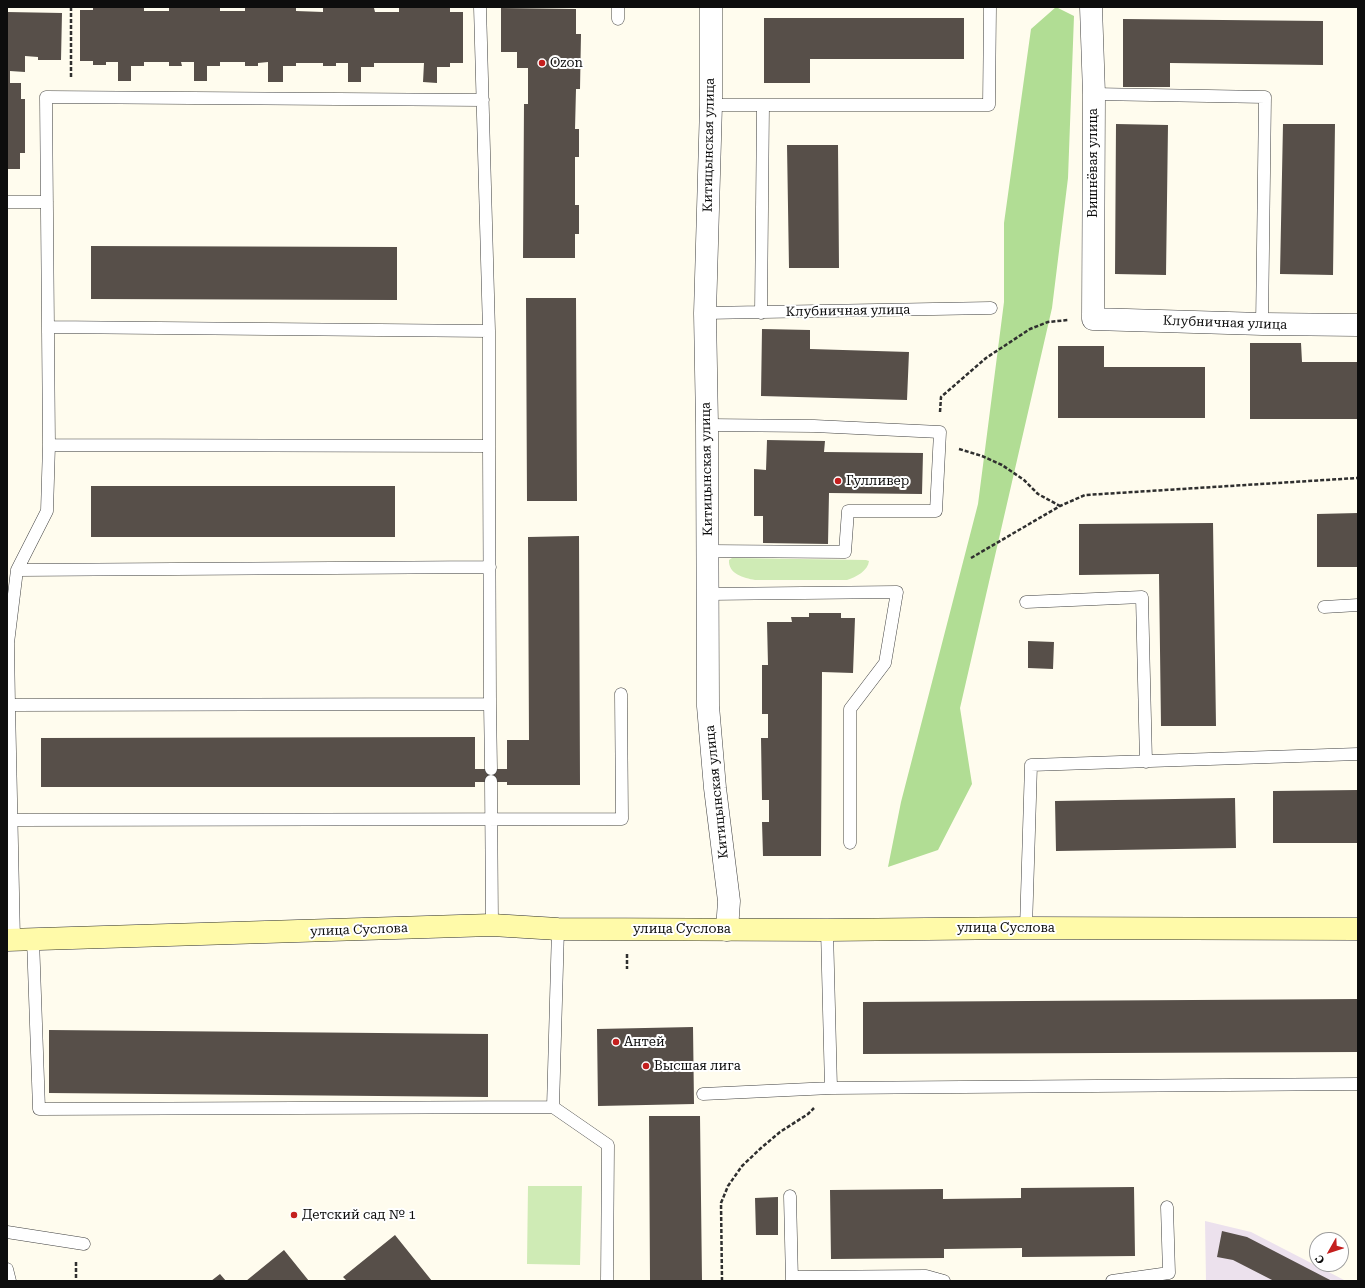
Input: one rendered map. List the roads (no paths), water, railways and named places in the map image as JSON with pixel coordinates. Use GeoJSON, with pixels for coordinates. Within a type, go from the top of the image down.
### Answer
{"type":"FeatureCollection","features":[{"type":"Feature","properties":{"kind":"street","name":"Китицынская улица"},"geometry":{"type":"LineString","coordinates":[[712,7],[705,313],[708,706],[715,788],[729,901],[727,930]]}},
{"type":"Feature","properties":{"kind":"street","name":"Вишнёвая улица"},"geometry":{"type":"LineString","coordinates":[[1091,7],[1094,94],[1093,319]]}},
{"type":"Feature","properties":{"kind":"street","name":"Клубничная улица"},"geometry":{"type":"LineString","coordinates":[[1093,319],[1358,325]]}},
{"type":"Feature","properties":{"kind":"street","name":"улица Суслова"},"geometry":{"type":"LineString","coordinates":[[18,940],[492,926],[558,929],[727,930],[1026,928],[1358,929]]}},
{"type":"Feature","properties":{"kind":"lane"},"geometry":{"type":"LineString","coordinates":[[480,7],[489,331],[491,769]]}},
{"type":"Feature","properties":{"kind":"lane"},"geometry":{"type":"LineString","coordinates":[[710,105],[989,105],[990,7]]}},
{"type":"Feature","properties":{"kind":"lane"},"geometry":{"type":"LineString","coordinates":[[1094,94],[1265,97],[1262,324]]}},
{"type":"Feature","properties":{"kind":"lane"},"geometry":{"type":"LineString","coordinates":[[483,100],[46,97],[49,445],[47,511],[17,570],[8,643],[12,820],[18,940],[39,1109],[553,1107],[608,1145],[607,1281]]}},
{"type":"Feature","properties":{"kind":"lane"},"geometry":{"type":"LineString","coordinates":[[760,313],[763,105]]}},
{"type":"Feature","properties":{"kind":"lane"},"geometry":{"type":"LineString","coordinates":[[7,202],[47,202]]}},
{"type":"Feature","properties":{"kind":"lane","name":"Клубничная улица"},"geometry":{"type":"LineString","coordinates":[[705,313],[991,308]]}},
{"type":"Feature","properties":{"kind":"lane"},"geometry":{"type":"LineString","coordinates":[[48,327],[489,331]]}},
{"type":"Feature","properties":{"kind":"lane"},"geometry":{"type":"LineString","coordinates":[[707,425],[814,426],[940,432],[936,511],[848,511],[845,552],[708,551]]}},
{"type":"Feature","properties":{"kind":"lane"},"geometry":{"type":"LineString","coordinates":[[49,445],[489,446]]}},
{"type":"Feature","properties":{"kind":"lane"},"geometry":{"type":"LineString","coordinates":[[17,570],[490,567]]}},
{"type":"Feature","properties":{"kind":"lane"},"geometry":{"type":"LineString","coordinates":[[708,594],[897,592],[885,663],[850,709],[850,843]]}},
{"type":"Feature","properties":{"kind":"lane"},"geometry":{"type":"LineString","coordinates":[[1026,602],[1142,597],[1146,762]]}},
{"type":"Feature","properties":{"kind":"lane"},"geometry":{"type":"LineString","coordinates":[[1324,607],[1358,605]]}},
{"type":"Feature","properties":{"kind":"lane"},"geometry":{"type":"LineString","coordinates":[[12,820],[622,819],[621,694]]}},
{"type":"Feature","properties":{"kind":"lane"},"geometry":{"type":"LineString","coordinates":[[9,705],[490,704]]}},
{"type":"Feature","properties":{"kind":"lane"},"geometry":{"type":"LineString","coordinates":[[1026,928],[1031,765],[1358,754]]}},
{"type":"Feature","properties":{"kind":"lane"},"geometry":{"type":"LineString","coordinates":[[491,782],[492,926]]}},
{"type":"Feature","properties":{"kind":"lane"},"geometry":{"type":"LineString","coordinates":[[553,1107],[558,929]]}},
{"type":"Feature","properties":{"kind":"lane"},"geometry":{"type":"LineString","coordinates":[[827,930],[831,1088]]}},
{"type":"Feature","properties":{"kind":"lane"},"geometry":{"type":"LineString","coordinates":[[703,1094],[831,1088],[1358,1084]]}},
{"type":"Feature","properties":{"kind":"lane"},"geometry":{"type":"LineString","coordinates":[[790,1196],[792,1279],[926,1276],[944,1281]]}},
{"type":"Feature","properties":{"kind":"lane"},"geometry":{"type":"LineString","coordinates":[[1112,1281],[1169,1273],[1167,1207]]}},
{"type":"Feature","properties":{"kind":"lane"},"geometry":{"type":"LineString","coordinates":[[7,1232],[84,1244]]}},
{"type":"Feature","properties":{"kind":"lane"},"geometry":{"type":"LineString","coordinates":[[7,1269],[10,1281]]}},
{"type":"Feature","properties":{"kind":"place","name":"Ozon"},"geometry":{"type":"Point","coordinates":[542,63]}},
{"type":"Feature","properties":{"kind":"place","name":"Гулливер"},"geometry":{"type":"Point","coordinates":[838,481]}},
{"type":"Feature","properties":{"kind":"place","name":"Антей"},"geometry":{"type":"Point","coordinates":[616,1042]}},
{"type":"Feature","properties":{"kind":"place","name":"Высшая лига"},"geometry":{"type":"Point","coordinates":[646,1066]}},
{"type":"Feature","properties":{"kind":"place","name":"Детский сад № 1"},"geometry":{"type":"Point","coordinates":[294,1215]}}]}
